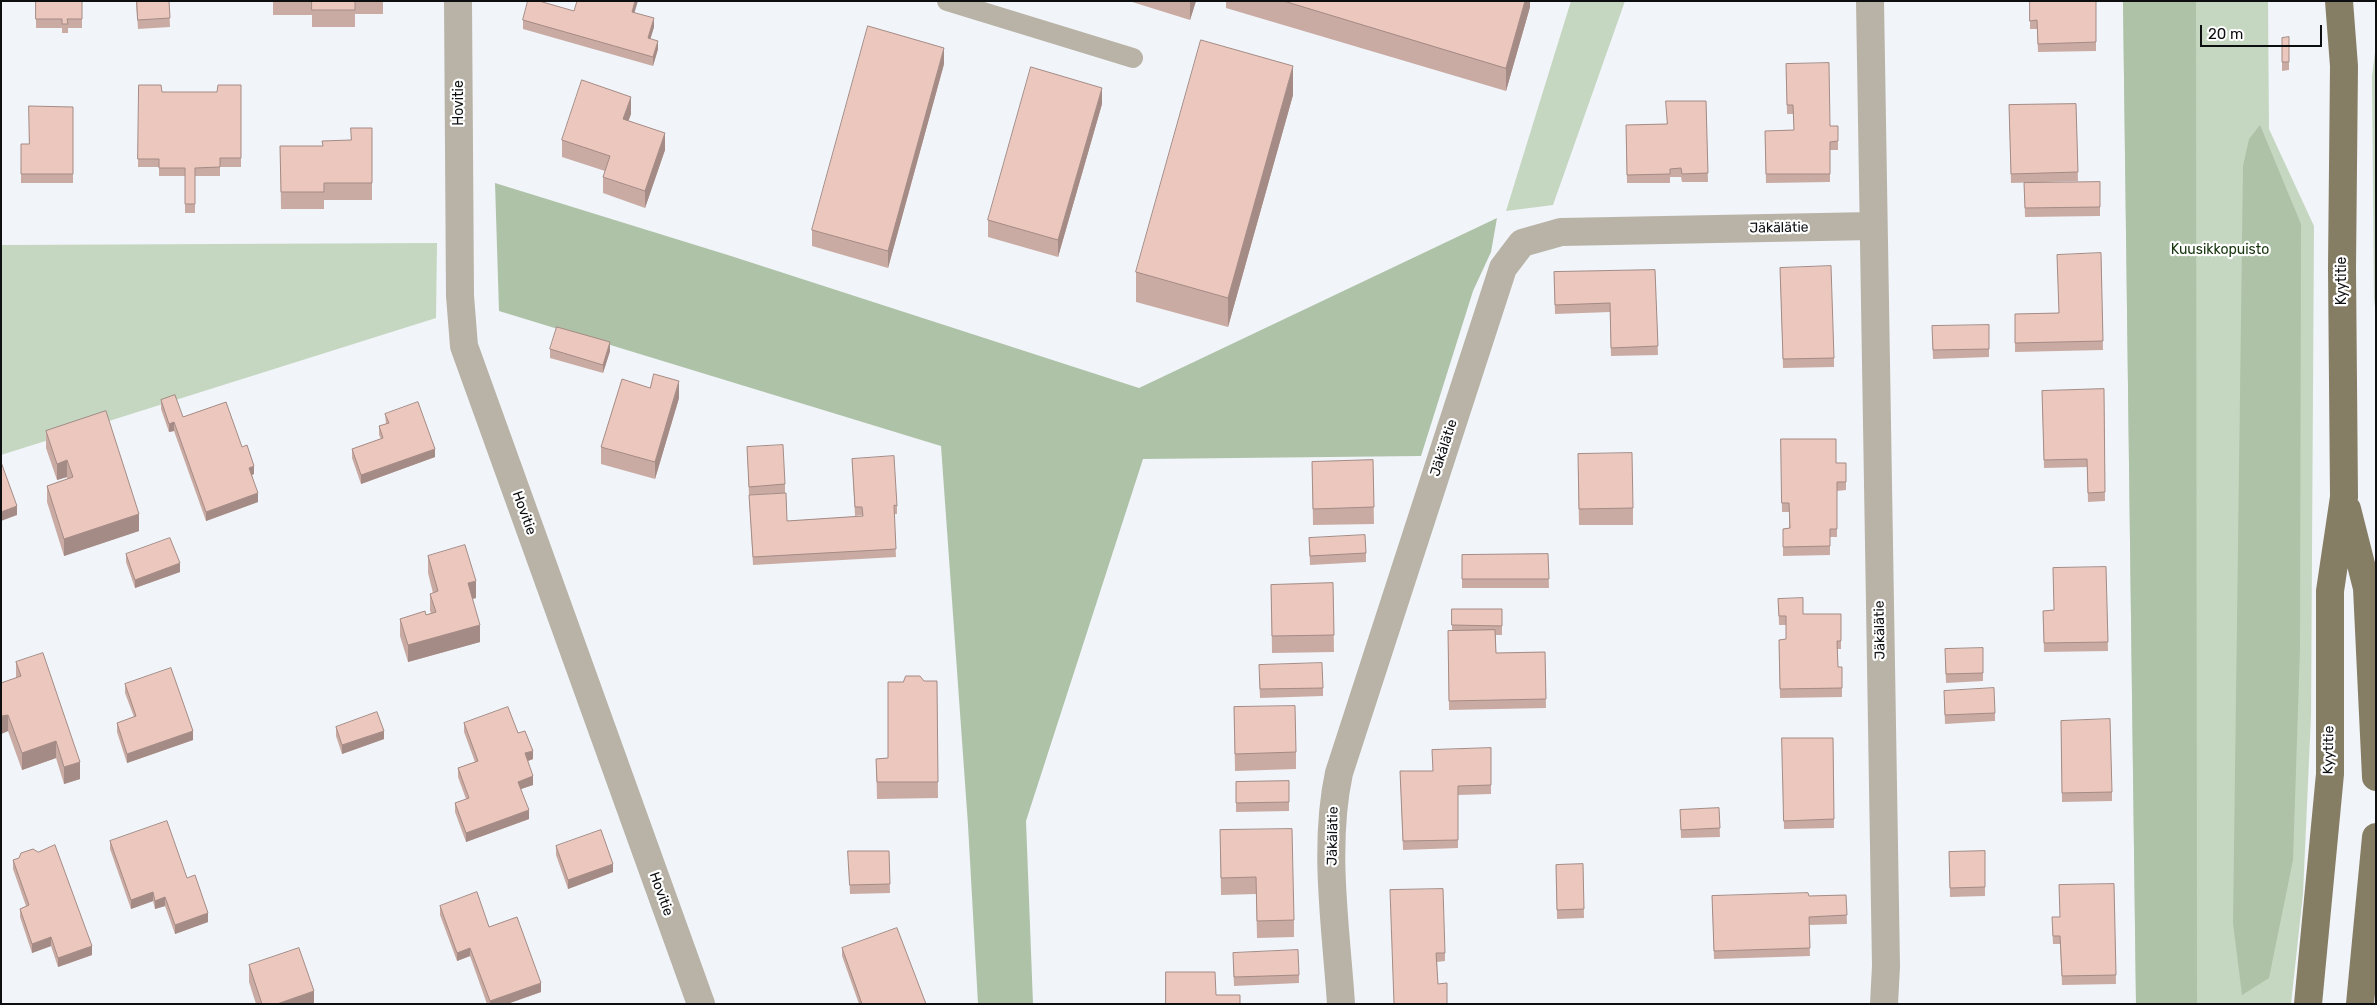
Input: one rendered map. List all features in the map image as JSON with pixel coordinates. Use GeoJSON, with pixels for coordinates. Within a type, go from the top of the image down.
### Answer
{"type":"FeatureCollection","features":[{"type":"Feature","properties":{"kind":"main road","name":"Kyytitie"},"geometry":{"type":"LineString","coordinates":[[2308,1004],[2330,774],[2330,591],[2344,497],[2342,278],[2344,66],[2339,1]]}},
{"type":"Feature","properties":{"kind":"main road","name":"Kyytitie"},"geometry":{"type":"LineString","coordinates":[[2344,66],[2354,1]]}},
{"type":"Feature","properties":{"kind":"main road","name":"Kyytitie"},"geometry":{"type":"LineString","coordinates":[[2344,497],[2367,588],[2376,777]]}},
{"type":"Feature","properties":{"kind":"main road"},"geometry":{"type":"LineString","coordinates":[[2360,1004],[2376,837]]}},
{"type":"Feature","properties":{"kind":"street","name":"Hovitie"},"geometry":{"type":"LineString","coordinates":[[458,1],[460,296],[464,346],[701,1004]]}},
{"type":"Feature","properties":{"kind":"street","name":"Jäkälätie"},"geometry":{"type":"LineString","coordinates":[[1870,1],[1872,226],[1886,956],[1884,1004]]}},
{"type":"Feature","properties":{"kind":"street","name":"Jäkälätie"},"geometry":{"type":"LineString","coordinates":[[1341,1004],[1332,860],[1332,803],[1339,773],[1503,268],[1522,243],[1561,232],[1872,226]]}},
{"type":"Feature","properties":{"kind":"lane"},"geometry":{"type":"LineString","coordinates":[[947,1],[1132,58]]}},
{"type":"Feature","properties":{"kind":"green space"},"geometry":{"type":"Polygon","coordinates":[[[1571,1],[1625,1],[1553,205],[1506,211],[1571,1]]]}},
{"type":"Feature","properties":{"kind":"green space","name":"Kuusikkopuisto"},"geometry":{"type":"Polygon","coordinates":[[[2123,1],[2268,1],[2269,129],[2314,226],[2311,716],[2303,894],[2291,1004],[2136,1004],[2123,1]]]}},
{"type":"Feature","properties":{"kind":"green space"},"geometry":{"type":"Polygon","coordinates":[[[2123,1],[2196,1],[2197,1004],[2136,1004],[2123,1]]]}},
{"type":"Feature","properties":{"kind":"green space"},"geometry":{"type":"Polygon","coordinates":[[[2376,44],[2376,289],[2374,307],[2372,76],[2376,44]]]}},
{"type":"Feature","properties":{"kind":"green space"},"geometry":{"type":"Polygon","coordinates":[[[2260,125],[2301,224],[2300,649],[2293,860],[2269,978],[2242,995],[2233,923],[2243,166],[2249,139],[2260,125]]]}},
{"type":"Feature","properties":{"kind":"green space"},"geometry":{"type":"Polygon","coordinates":[[[495,183],[731,256],[1139,388],[1497,218],[1491,252],[1473,291],[1421,456],[1143,459],[1026,821],[1033,1004],[978,1004],[968,825],[941,446],[499,311],[495,183]]]}},
{"type":"Feature","properties":{"kind":"green space"},"geometry":{"type":"Polygon","coordinates":[[[437,243],[436,318],[1,455],[1,245],[437,243]]]}},
{"type":"Feature","properties":{"kind":"building"},"geometry":{"type":"Polygon","coordinates":[[[36,1],[82,1],[82,19],[67,19],[68,24],[62,24],[62,19],[36,19],[36,1]]]}},
{"type":"Feature","properties":{"kind":"building"},"geometry":{"type":"Polygon","coordinates":[[[137,1],[169,1],[170,18],[138,20],[137,1]]]}},
{"type":"Feature","properties":{"kind":"building"},"geometry":{"type":"Polygon","coordinates":[[[312,1],[355,1],[355,10],[312,10],[312,1]]]}},
{"type":"Feature","properties":{"kind":"building"},"geometry":{"type":"Polygon","coordinates":[[[528,1],[539,1],[574,11],[577,1],[635,1],[632,12],[654,18],[648,38],[658,41],[653,57],[523,20],[528,1]]]}},
{"type":"Feature","properties":{"kind":"building"},"geometry":{"type":"Polygon","coordinates":[[[1284,1],[1525,1],[1506,68],[1284,1]]]}},
{"type":"Feature","properties":{"kind":"building"},"geometry":{"type":"Polygon","coordinates":[[[2030,1],[2096,1],[2096,42],[2038,44],[2037,20],[2030,21],[2030,1]]]}},
{"type":"Feature","properties":{"kind":"building"},"geometry":{"type":"Polygon","coordinates":[[[868,26],[944,48],[888,251],[812,230],[868,26]]]}},
{"type":"Feature","properties":{"kind":"building"},"geometry":{"type":"Polygon","coordinates":[[[2289,37],[2289,62],[2282,62],[2282,38],[2289,37]]]}},
{"type":"Feature","properties":{"kind":"building"},"geometry":{"type":"Polygon","coordinates":[[[1201,40],[1293,66],[1228,298],[1136,272],[1201,40]]]}},
{"type":"Feature","properties":{"kind":"building"},"geometry":{"type":"Polygon","coordinates":[[[1829,63],[1830,126],[1838,126],[1838,141],[1830,142],[1830,174],[1766,174],[1765,131],[1794,130],[1793,105],[1787,105],[1786,64],[1829,63]]]}},
{"type":"Feature","properties":{"kind":"building"},"geometry":{"type":"Polygon","coordinates":[[[1031,67],[1102,88],[1058,240],[988,220],[1031,67]]]}},
{"type":"Feature","properties":{"kind":"building"},"geometry":{"type":"Polygon","coordinates":[[[582,80],[631,97],[623,119],[665,133],[645,191],[603,177],[610,156],[562,140],[582,80]]]}},
{"type":"Feature","properties":{"kind":"building"},"geometry":{"type":"Polygon","coordinates":[[[139,85],[161,85],[162,92],[217,92],[218,85],[241,85],[241,158],[220,158],[220,167],[195,168],[195,204],[185,204],[185,168],[159,168],[159,159],[138,159],[139,85]]]}},
{"type":"Feature","properties":{"kind":"building"},"geometry":{"type":"Polygon","coordinates":[[[1666,101],[1706,101],[1708,173],[1682,174],[1681,168],[1670,169],[1670,174],[1627,175],[1626,125],[1667,124],[1666,101]]]}},
{"type":"Feature","properties":{"kind":"building"},"geometry":{"type":"Polygon","coordinates":[[[2076,104],[2078,172],[2011,174],[2009,105],[2076,104]]]}},
{"type":"Feature","properties":{"kind":"building"},"geometry":{"type":"Polygon","coordinates":[[[29,106],[73,107],[73,174],[21,174],[21,144],[29,144],[29,106]]]}},
{"type":"Feature","properties":{"kind":"building"},"geometry":{"type":"Polygon","coordinates":[[[351,128],[372,128],[372,183],[324,183],[324,192],[281,192],[280,146],[323,146],[322,141],[351,140],[351,128]]]}},
{"type":"Feature","properties":{"kind":"building"},"geometry":{"type":"Polygon","coordinates":[[[2100,182],[2100,207],[2025,208],[2024,183],[2100,182]]]}},
{"type":"Feature","properties":{"kind":"building"},"geometry":{"type":"Polygon","coordinates":[[[2101,253],[2103,341],[2015,343],[2015,314],[2059,313],[2057,255],[2101,253]]]}},
{"type":"Feature","properties":{"kind":"building"},"geometry":{"type":"Polygon","coordinates":[[[1831,266],[1834,358],[1783,359],[1780,268],[1831,266]]]}},
{"type":"Feature","properties":{"kind":"building"},"geometry":{"type":"Polygon","coordinates":[[[1655,270],[1658,346],[1611,348],[1610,303],[1555,305],[1554,272],[1655,270]]]}},
{"type":"Feature","properties":{"kind":"building"},"geometry":{"type":"Polygon","coordinates":[[[1989,325],[1989,349],[1933,350],[1932,326],[1989,325]]]}},
{"type":"Feature","properties":{"kind":"building"},"geometry":{"type":"Polygon","coordinates":[[[557,327],[610,342],[603,365],[550,349],[557,327]]]}},
{"type":"Feature","properties":{"kind":"building"},"geometry":{"type":"Polygon","coordinates":[[[654,374],[679,381],[655,462],[601,447],[622,379],[650,388],[654,374]]]}},
{"type":"Feature","properties":{"kind":"building"},"geometry":{"type":"Polygon","coordinates":[[[2104,389],[2105,492],[2088,493],[2087,459],[2044,460],[2042,391],[2104,389]]]}},
{"type":"Feature","properties":{"kind":"building"},"geometry":{"type":"Polygon","coordinates":[[[175,395],[183,417],[226,402],[242,447],[247,445],[254,466],[249,468],[258,493],[206,512],[174,422],[169,424],[161,400],[175,395]]]}},
{"type":"Feature","properties":{"kind":"building"},"geometry":{"type":"Polygon","coordinates":[[[418,402],[435,449],[361,475],[352,449],[383,438],[379,426],[389,423],[385,414],[418,402]]]}},
{"type":"Feature","properties":{"kind":"building"},"geometry":{"type":"Polygon","coordinates":[[[106,411],[139,514],[64,539],[47,486],[73,477],[67,460],[57,464],[46,431],[106,411]]]}},
{"type":"Feature","properties":{"kind":"building"},"geometry":{"type":"Polygon","coordinates":[[[1781,439],[1836,439],[1836,463],[1846,463],[1846,482],[1837,482],[1837,529],[1830,529],[1830,546],[1783,547],[1783,529],[1790,528],[1789,503],[1782,503],[1781,439]]]}},
{"type":"Feature","properties":{"kind":"building"},"geometry":{"type":"Polygon","coordinates":[[[783,445],[785,484],[749,487],[747,447],[783,445]]]}},
{"type":"Feature","properties":{"kind":"building"},"geometry":{"type":"Polygon","coordinates":[[[1632,453],[1633,508],[1579,509],[1578,454],[1632,453]]]}},
{"type":"Feature","properties":{"kind":"building"},"geometry":{"type":"Polygon","coordinates":[[[894,456],[897,506],[894,505],[896,549],[753,557],[749,495],[786,493],[787,521],[863,516],[862,507],[855,507],[852,459],[894,456]]]}},
{"type":"Feature","properties":{"kind":"building"},"geometry":{"type":"Polygon","coordinates":[[[1373,460],[1374,507],[1313,509],[1312,462],[1373,460]]]}},
{"type":"Feature","properties":{"kind":"building"},"geometry":{"type":"Polygon","coordinates":[[[1,462],[17,506],[1,512],[1,462]]]}},
{"type":"Feature","properties":{"kind":"building"},"geometry":{"type":"Polygon","coordinates":[[[1365,535],[1366,553],[1310,556],[1309,538],[1365,535]]]}},
{"type":"Feature","properties":{"kind":"building"},"geometry":{"type":"Polygon","coordinates":[[[170,538],[180,563],[135,580],[126,554],[170,538]]]}},
{"type":"Feature","properties":{"kind":"building"},"geometry":{"type":"Polygon","coordinates":[[[465,545],[476,581],[468,583],[480,625],[408,645],[400,619],[425,611],[426,615],[436,612],[430,594],[438,591],[428,556],[465,545]]]}},
{"type":"Feature","properties":{"kind":"building"},"geometry":{"type":"Polygon","coordinates":[[[1548,554],[1549,579],[1462,579],[1462,555],[1548,554]]]}},
{"type":"Feature","properties":{"kind":"building"},"geometry":{"type":"Polygon","coordinates":[[[2106,567],[2108,642],[2044,643],[2043,611],[2054,610],[2053,568],[2106,567]]]}},
{"type":"Feature","properties":{"kind":"building"},"geometry":{"type":"Polygon","coordinates":[[[1333,583],[1334,635],[1272,636],[1271,585],[1333,583]]]}},
{"type":"Feature","properties":{"kind":"building"},"geometry":{"type":"Polygon","coordinates":[[[1803,598],[1803,614],[1841,614],[1841,641],[1837,641],[1838,667],[1842,667],[1842,688],[1780,689],[1779,640],[1786,639],[1786,616],[1779,616],[1778,599],[1803,598]]]}},
{"type":"Feature","properties":{"kind":"building"},"geometry":{"type":"Polygon","coordinates":[[[1452,609],[1502,609],[1502,626],[1452,625],[1452,609]]]}},
{"type":"Feature","properties":{"kind":"building"},"geometry":{"type":"Polygon","coordinates":[[[1495,630],[1496,653],[1545,652],[1546,699],[1449,701],[1448,631],[1495,630]]]}},
{"type":"Feature","properties":{"kind":"building"},"geometry":{"type":"Polygon","coordinates":[[[1983,648],[1983,673],[1946,674],[1945,649],[1983,648]]]}},
{"type":"Feature","properties":{"kind":"building"},"geometry":{"type":"Polygon","coordinates":[[[43,653],[80,762],[64,767],[56,741],[22,753],[8,715],[1,716],[1,683],[21,676],[16,662],[43,653]]]}},
{"type":"Feature","properties":{"kind":"building"},"geometry":{"type":"Polygon","coordinates":[[[1322,663],[1323,688],[1260,689],[1259,665],[1322,663]]]}},
{"type":"Feature","properties":{"kind":"building"},"geometry":{"type":"Polygon","coordinates":[[[171,668],[193,731],[127,754],[117,723],[136,716],[125,684],[171,668]]]}},
{"type":"Feature","properties":{"kind":"building"},"geometry":{"type":"Polygon","coordinates":[[[906,676],[920,676],[924,681],[937,681],[938,782],[877,782],[876,759],[888,758],[888,682],[903,682],[906,676]]]}},
{"type":"Feature","properties":{"kind":"building"},"geometry":{"type":"Polygon","coordinates":[[[1994,688],[1995,713],[1945,715],[1944,691],[1994,688]]]}},
{"type":"Feature","properties":{"kind":"building"},"geometry":{"type":"Polygon","coordinates":[[[1295,706],[1296,752],[1235,754],[1234,707],[1295,706]]]}},
{"type":"Feature","properties":{"kind":"building"},"geometry":{"type":"Polygon","coordinates":[[[508,707],[518,733],[525,731],[533,751],[525,753],[533,776],[518,782],[529,810],[466,833],[455,803],[469,798],[458,768],[478,761],[464,723],[508,707]]]}},
{"type":"Feature","properties":{"kind":"building"},"geometry":{"type":"Polygon","coordinates":[[[377,712],[384,731],[342,745],[336,727],[377,712]]]}},
{"type":"Feature","properties":{"kind":"building"},"geometry":{"type":"Polygon","coordinates":[[[2110,719],[2112,792],[2062,793],[2061,721],[2110,719]]]}},
{"type":"Feature","properties":{"kind":"building"},"geometry":{"type":"Polygon","coordinates":[[[1782,738],[1833,738],[1834,819],[1784,821],[1782,738]]]}},
{"type":"Feature","properties":{"kind":"building"},"geometry":{"type":"Polygon","coordinates":[[[1491,748],[1491,785],[1458,786],[1458,840],[1403,841],[1400,771],[1433,771],[1432,750],[1491,748]]]}},
{"type":"Feature","properties":{"kind":"building"},"geometry":{"type":"Polygon","coordinates":[[[1289,781],[1289,802],[1236,803],[1236,782],[1289,781]]]}},
{"type":"Feature","properties":{"kind":"building"},"geometry":{"type":"Polygon","coordinates":[[[1719,808],[1720,828],[1681,830],[1680,810],[1719,808]]]}},
{"type":"Feature","properties":{"kind":"building"},"geometry":{"type":"Polygon","coordinates":[[[167,821],[187,878],[195,875],[208,913],[175,925],[165,897],[155,901],[153,892],[131,900],[110,841],[167,821]]]}},
{"type":"Feature","properties":{"kind":"building"},"geometry":{"type":"Polygon","coordinates":[[[1292,829],[1294,920],[1257,921],[1256,877],[1221,878],[1220,830],[1292,829]]]}},
{"type":"Feature","properties":{"kind":"building"},"geometry":{"type":"Polygon","coordinates":[[[601,830],[613,864],[568,880],[556,846],[601,830]]]}},
{"type":"Feature","properties":{"kind":"building"},"geometry":{"type":"Polygon","coordinates":[[[55,845],[92,946],[58,958],[51,937],[32,944],[20,909],[29,905],[13,860],[19,858],[21,853],[33,849],[38,852],[55,845]]]}},
{"type":"Feature","properties":{"kind":"building"},"geometry":{"type":"Polygon","coordinates":[[[848,851],[889,851],[890,884],[850,885],[848,851]]]}},
{"type":"Feature","properties":{"kind":"building"},"geometry":{"type":"Polygon","coordinates":[[[1985,851],[1985,887],[1950,888],[1949,852],[1985,851]]]}},
{"type":"Feature","properties":{"kind":"building"},"geometry":{"type":"Polygon","coordinates":[[[1583,864],[1584,909],[1557,910],[1556,865],[1583,864]]]}},
{"type":"Feature","properties":{"kind":"building"},"geometry":{"type":"Polygon","coordinates":[[[2114,884],[2116,975],[2062,976],[2060,936],[2053,936],[2052,917],[2060,917],[2059,885],[2114,884]]]}},
{"type":"Feature","properties":{"kind":"building"},"geometry":{"type":"Polygon","coordinates":[[[1443,889],[1445,953],[1436,953],[1438,984],[1447,983],[1447,1004],[1394,1004],[1390,890],[1443,889]]]}},
{"type":"Feature","properties":{"kind":"building"},"geometry":{"type":"Polygon","coordinates":[[[477,892],[489,927],[517,917],[541,983],[490,1001],[470,948],[457,953],[440,906],[477,892]]]}},
{"type":"Feature","properties":{"kind":"building"},"geometry":{"type":"Polygon","coordinates":[[[1808,893],[1809,896],[1846,895],[1847,915],[1809,917],[1810,948],[1714,951],[1712,896],[1808,893]]]}},
{"type":"Feature","properties":{"kind":"building"},"geometry":{"type":"Polygon","coordinates":[[[897,928],[926,1004],[862,1004],[842,948],[897,928]]]}},
{"type":"Feature","properties":{"kind":"building"},"geometry":{"type":"Polygon","coordinates":[[[299,948],[314,991],[277,1004],[262,1004],[249,965],[299,948]]]}},
{"type":"Feature","properties":{"kind":"building"},"geometry":{"type":"Polygon","coordinates":[[[1298,950],[1299,975],[1234,977],[1233,953],[1298,950]]]}},
{"type":"Feature","properties":{"kind":"building"},"geometry":{"type":"Polygon","coordinates":[[[1166,972],[1215,972],[1216,995],[1240,995],[1240,1004],[1166,1004],[1166,972]]]}}]}
